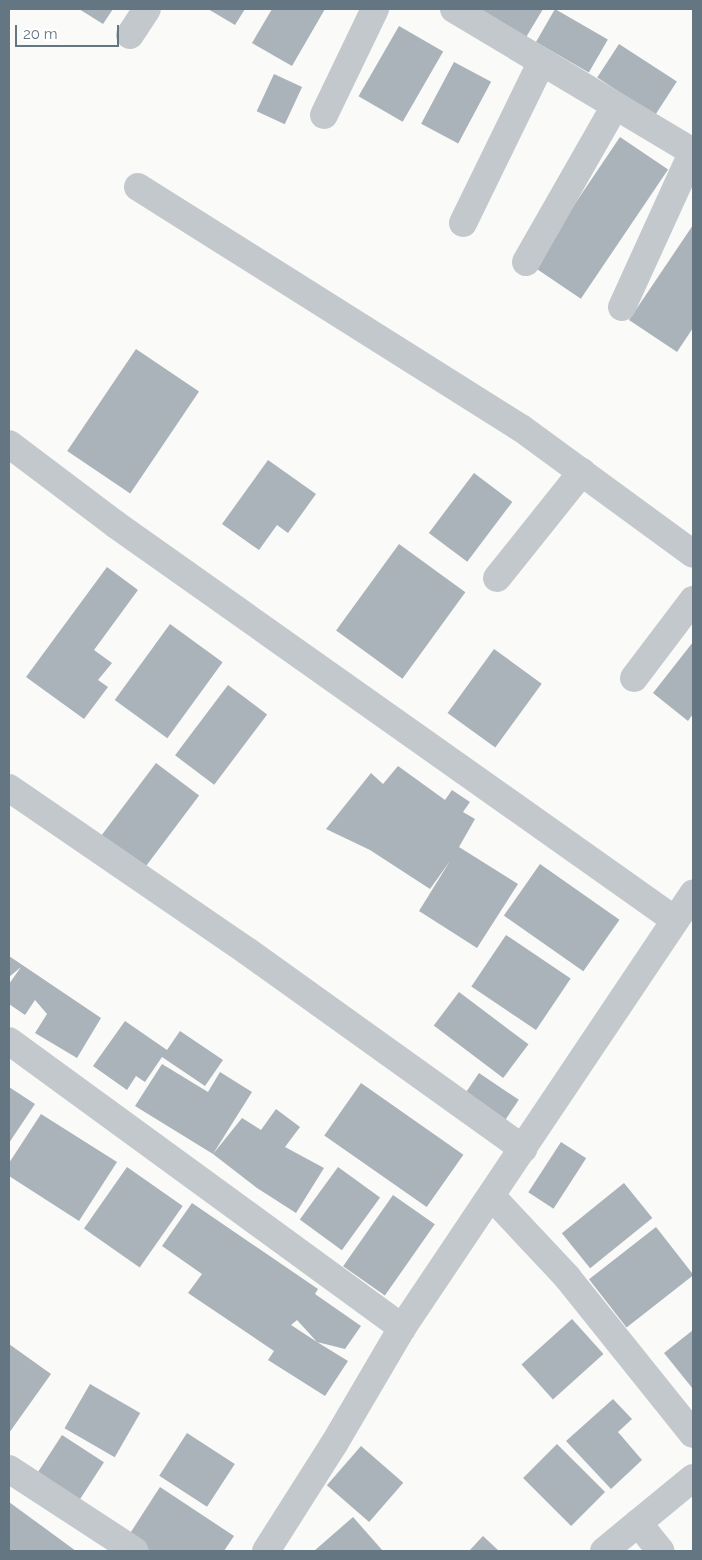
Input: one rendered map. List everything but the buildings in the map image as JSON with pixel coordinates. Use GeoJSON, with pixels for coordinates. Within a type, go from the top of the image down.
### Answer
{"type":"FeatureCollection","features":[{"type":"Feature","properties":{"kind":"street"},"geometry":{"type":"LineString","coordinates":[[130,35],[147,9]]}},
{"type":"Feature","properties":{"kind":"street"},"geometry":{"type":"LineString","coordinates":[[324,115],[375,9]]}},
{"type":"Feature","properties":{"kind":"street"},"geometry":{"type":"LineString","coordinates":[[454,9],[541,63],[693,152],[622,307]]}},
{"type":"Feature","properties":{"kind":"street"},"geometry":{"type":"LineString","coordinates":[[463,223],[541,63]]}},
{"type":"Feature","properties":{"kind":"street"},"geometry":{"type":"LineString","coordinates":[[526,262],[616,106]]}},
{"type":"Feature","properties":{"kind":"street"},"geometry":{"type":"LineString","coordinates":[[138,187],[521,428],[693,554]]}},
{"type":"Feature","properties":{"kind":"street"},"geometry":{"type":"LineString","coordinates":[[9,444],[115,524],[675,920]]}},
{"type":"Feature","properties":{"kind":"street"},"geometry":{"type":"LineString","coordinates":[[497,578],[582,472]]}},
{"type":"Feature","properties":{"kind":"street"},"geometry":{"type":"LineString","coordinates":[[634,678],[693,600]]}},
{"type":"Feature","properties":{"kind":"street"},"geometry":{"type":"LineString","coordinates":[[9,788],[247,951],[524,1149]]}},
{"type":"Feature","properties":{"kind":"street"},"geometry":{"type":"LineString","coordinates":[[266,1551],[334,1444],[402,1328],[492,1197],[693,894]]}},
{"type":"Feature","properties":{"kind":"street"},"geometry":{"type":"LineString","coordinates":[[9,1041],[402,1328]]}},
{"type":"Feature","properties":{"kind":"street"},"geometry":{"type":"LineString","coordinates":[[492,1197],[567,1277],[693,1434]]}},
{"type":"Feature","properties":{"kind":"street"},"geometry":{"type":"LineString","coordinates":[[9,1469],[135,1551]]}},
{"type":"Feature","properties":{"kind":"street"},"geometry":{"type":"LineString","coordinates":[[604,1551],[693,1478]]}},
{"type":"Feature","properties":{"kind":"street"},"geometry":{"type":"LineString","coordinates":[[638,1523],[661,1551]]}}]}
